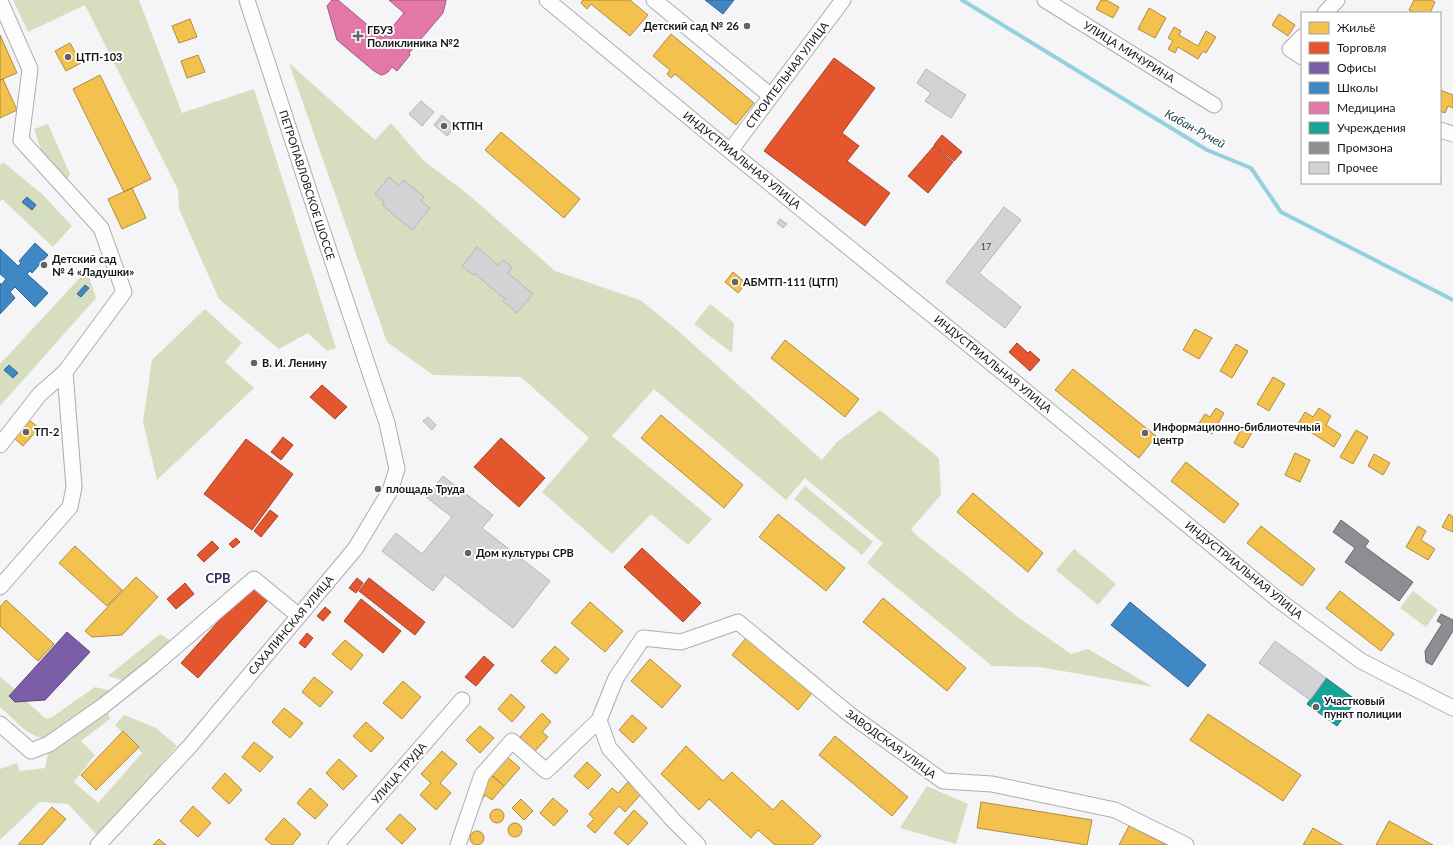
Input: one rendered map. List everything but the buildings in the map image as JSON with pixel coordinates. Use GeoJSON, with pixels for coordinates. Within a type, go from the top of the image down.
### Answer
{"type":"FeatureCollection","features":[{"type":"Feature","properties":{"kind":"street","name":"ПЕТРОПАВЛОВСКОЕ ШОССЕ"},"geometry":{"type":"LineString","coordinates":[[247,0],[312,200],[370,370]]}},
{"type":"Feature","properties":{"kind":"street","name":"ИНДУСТРИАЛЬНАЯ УЛИЦА"},"geometry":{"type":"LineString","coordinates":[[547,0],[1022,388],[1277,599],[1361,661],[1453,708]]}},
{"type":"Feature","properties":{"kind":"street"},"geometry":{"type":"LineString","coordinates":[[654,0],[771,96]]}},
{"type":"Feature","properties":{"kind":"street","name":"СТРОИТЕЛЬНАЯ УЛИЦА"},"geometry":{"type":"LineString","coordinates":[[730,151],[844,0]]}},
{"type":"Feature","properties":{"kind":"street","name":"УЛИЦА МИЧУРИНА"},"geometry":{"type":"LineString","coordinates":[[1045,0],[1214,105]]}},
{"type":"Feature","properties":{"kind":"street"},"geometry":{"type":"LineString","coordinates":[[1326,12],[1337,0]]}},
{"type":"Feature","properties":{"kind":"street"},"geometry":{"type":"LineString","coordinates":[[0,1],[30,69],[22,140],[101,228],[124,292],[65,372],[40,394],[0,445]]}},
{"type":"Feature","properties":{"kind":"street"},"geometry":{"type":"LineString","coordinates":[[1301,38],[1290,49],[1301,56]]}},
{"type":"Feature","properties":{"kind":"street"},"geometry":{"type":"LineString","coordinates":[[1441,130],[1453,134]]}},
{"type":"Feature","properties":{"kind":"street","name":"САХАЛИНСКАЯ УЛИЦА"},"geometry":{"type":"LineString","coordinates":[[98,845],[190,746],[355,549],[390,492],[397,468],[388,423],[370,370]]}},
{"type":"Feature","properties":{"kind":"street"},"geometry":{"type":"LineString","coordinates":[[0,587],[70,507],[74,487],[65,372]]}},
{"type":"Feature","properties":{"kind":"street"},"geometry":{"type":"LineString","coordinates":[[0,724],[30,751],[49,744],[103,706],[152,667],[254,579],[299,616]]}},
{"type":"Feature","properties":{"kind":"street","name":"ЗАВОДСКАЯ УЛИЦА"},"geometry":{"type":"LineString","coordinates":[[599,720],[616,678],[643,638],[681,642],[738,622],[849,714],[943,781],[992,784],[1115,810],[1186,845]]}},
{"type":"Feature","properties":{"kind":"street","name":"УЛИЦА ТРУДА"},"geometry":{"type":"LineString","coordinates":[[336,845],[462,700]]}},
{"type":"Feature","properties":{"kind":"street"},"geometry":{"type":"LineString","coordinates":[[458,845],[482,775],[512,741],[546,771],[599,720],[609,748],[673,820],[698,845]]}},
{"type":"Feature","properties":{"kind":"green space"},"geometry":{"type":"Polygon","coordinates":[[[13,0],[139,0],[182,113],[254,89],[336,348],[327,351],[308,333],[279,349],[219,299],[179,209],[178,190],[85,5],[28,32],[13,0]]]}},
{"type":"Feature","properties":{"kind":"green space"},"geometry":{"type":"Polygon","coordinates":[[[289,63],[375,140],[391,123],[424,161],[469,195],[555,271],[640,300],[675,328],[822,460],[837,442],[880,410],[939,458],[941,495],[911,529],[915,534],[1019,618],[1071,654],[1088,649],[1153,687],[1040,667],[992,666],[867,563],[883,543],[805,478],[786,500],[654,389],[612,436],[712,519],[688,545],[651,514],[612,554],[542,492],[589,438],[521,377],[433,375],[387,342],[289,63]]]}},
{"type":"Feature","properties":{"kind":"green space"},"geometry":{"type":"Polygon","coordinates":[[[48,124],[70,174],[67,179],[65,179],[42,153],[34,129],[48,124]]]}},
{"type":"Feature","properties":{"kind":"green space"},"geometry":{"type":"Polygon","coordinates":[[[3,162],[42,194],[72,226],[53,247],[2,199],[0,202],[0,165],[3,162]]]}},
{"type":"Feature","properties":{"kind":"green space"},"geometry":{"type":"Polygon","coordinates":[[[87,270],[96,298],[0,406],[0,364],[87,270]]]}},
{"type":"Feature","properties":{"kind":"green space"},"geometry":{"type":"Polygon","coordinates":[[[710,304],[734,323],[732,353],[694,324],[710,304]]]}},
{"type":"Feature","properties":{"kind":"green space"},"geometry":{"type":"Polygon","coordinates":[[[205,309],[242,343],[225,362],[254,388],[157,480],[143,422],[152,360],[205,309]]]}},
{"type":"Feature","properties":{"kind":"green space"},"geometry":{"type":"Polygon","coordinates":[[[805,486],[873,542],[862,555],[794,499],[805,486]]]}},
{"type":"Feature","properties":{"kind":"green space"},"geometry":{"type":"Polygon","coordinates":[[[1074,549],[1116,584],[1098,605],[1056,570],[1074,549]]]}},
{"type":"Feature","properties":{"kind":"green space"},"geometry":{"type":"Polygon","coordinates":[[[1413,591],[1438,610],[1426,627],[1400,608],[1413,591]]]}},
{"type":"Feature","properties":{"kind":"green space"},"geometry":{"type":"Polygon","coordinates":[[[160,634],[173,642],[125,681],[108,676],[160,634]]]}},
{"type":"Feature","properties":{"kind":"green space"},"geometry":{"type":"Polygon","coordinates":[[[0,677],[15,689],[9,696],[15,702],[26,701],[46,719],[52,717],[95,687],[113,691],[45,738],[33,735],[27,731],[0,707],[0,677]]]}},
{"type":"Feature","properties":{"kind":"green space"},"geometry":{"type":"Polygon","coordinates":[[[103,711],[108,713],[110,719],[81,741],[95,755],[74,782],[98,803],[142,753],[115,725],[124,715],[156,728],[177,746],[98,836],[68,804],[40,802],[0,840],[0,769],[17,763],[20,771],[45,768],[48,753],[103,711]]]}},
{"type":"Feature","properties":{"kind":"green space"},"geometry":{"type":"Polygon","coordinates":[[[927,786],[968,804],[956,844],[900,828],[927,786]]]}},
{"type":"Feature","properties":{"kind":"waterway","name":"Кабан-Ручей"},"geometry":{"type":"LineString","coordinates":[[962,0],[1207,150],[1251,168],[1281,212],[1453,300]]}},
{"type":"Feature","properties":{"kind":"place","name":"Детский сад № 26"},"geometry":{"type":"Point","coordinates":[747,26]}},
{"type":"Feature","properties":{"kind":"place","name":"ГБУЗ Поликлиника №2"},"geometry":{"type":"Point","coordinates":[358,36]}},
{"type":"Feature","properties":{"kind":"place","name":"ЦТП-103"},"geometry":{"type":"Point","coordinates":[68,57]}},
{"type":"Feature","properties":{"kind":"place","name":"КТПН"},"geometry":{"type":"Point","coordinates":[444,126]}},
{"type":"Feature","properties":{"kind":"place","name":"Детский сад № 4 «Ладушки»"},"geometry":{"type":"Point","coordinates":[44,265]}},
{"type":"Feature","properties":{"kind":"place","name":"АБМТП-111 (ЦТП)"},"geometry":{"type":"Point","coordinates":[735,282]}},
{"type":"Feature","properties":{"kind":"place","name":"В. И. Ленину"},"geometry":{"type":"Point","coordinates":[254,363]}},
{"type":"Feature","properties":{"kind":"place","name":"ТП-2"},"geometry":{"type":"Point","coordinates":[26,432]}},
{"type":"Feature","properties":{"kind":"place","name":"Информационно-библиотечный центр"},"geometry":{"type":"Point","coordinates":[1145,433]}},
{"type":"Feature","properties":{"kind":"place","name":"площадь Труда"},"geometry":{"type":"Point","coordinates":[378,489]}},
{"type":"Feature","properties":{"kind":"place","name":"Дом культуры СРВ"},"geometry":{"type":"Point","coordinates":[468,553]}},
{"type":"Feature","properties":{"kind":"place","name":"Участковый пункт полиции"},"geometry":{"type":"Point","coordinates":[1316,707]}},
{"type":"Feature","properties":{"kind":"district","name":"СРВ"},"geometry":{"type":"Point","coordinates":[218,578]}}]}
